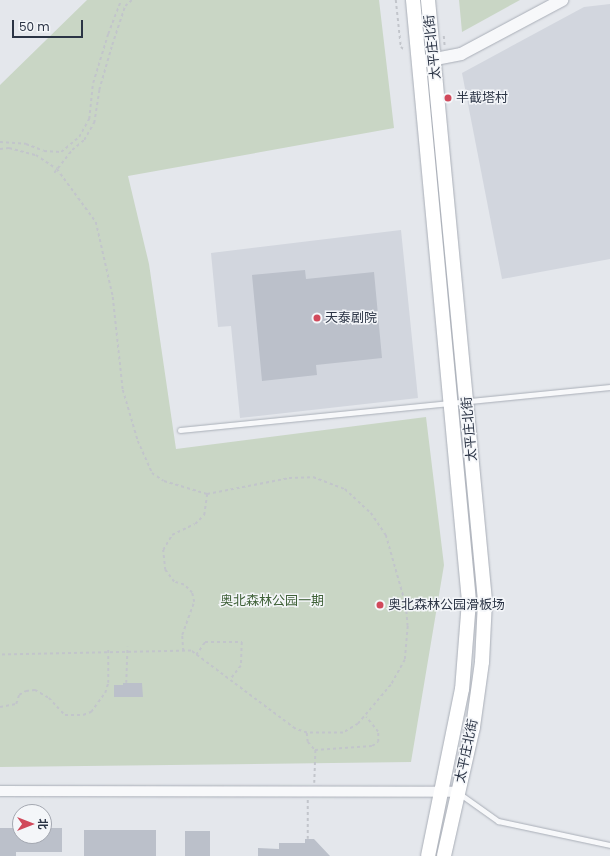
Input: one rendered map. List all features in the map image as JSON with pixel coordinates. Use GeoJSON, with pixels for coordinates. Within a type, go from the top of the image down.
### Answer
{"type":"FeatureCollection","features":[{"type":"Feature","properties":{"kind":"main road","name":"太平庄北街"},"geometry":{"type":"LineString","coordinates":[[413,0],[452,402],[469,601],[462,689],[443,792],[428,856]]}},
{"type":"Feature","properties":{"kind":"main road","name":"太平庄北街"},"geometry":{"type":"LineString","coordinates":[[428,0],[435,60],[485,601],[479,692],[444,856]]}},
{"type":"Feature","properties":{"kind":"street"},"geometry":{"type":"LineString","coordinates":[[420,62],[461,54],[562,0]]}},
{"type":"Feature","properties":{"kind":"street"},"geometry":{"type":"LineString","coordinates":[[0,791],[311,793],[458,792]]}},
{"type":"Feature","properties":{"kind":"lane"},"geometry":{"type":"LineString","coordinates":[[180,430],[610,387]]}},
{"type":"Feature","properties":{"kind":"lane"},"geometry":{"type":"LineString","coordinates":[[458,792],[498,821],[610,846]]}},
{"type":"Feature","properties":{"kind":"path"},"geometry":{"type":"LineString","coordinates":[[0,142],[26,144],[44,151],[61,152],[79,137],[89,119],[93,84],[108,34],[122,0]]}},
{"type":"Feature","properties":{"kind":"path"},"geometry":{"type":"LineString","coordinates":[[54,173],[84,140],[94,123],[99,90],[112,45],[125,6],[132,0]]}},
{"type":"Feature","properties":{"kind":"path"},"geometry":{"type":"LineString","coordinates":[[396,0],[401,47],[420,62]]}},
{"type":"Feature","properties":{"kind":"path"},"geometry":{"type":"LineString","coordinates":[[0,149],[9,148],[36,155],[57,169],[96,222],[113,297],[123,390],[138,441],[152,473],[164,481],[207,494],[289,478],[313,477],[345,489],[371,513],[386,535],[395,562],[406,605],[408,626],[405,660],[391,685],[366,717],[343,733],[307,733],[295,729],[281,720],[191,651],[0,655]]}},
{"type":"Feature","properties":{"kind":"path"},"geometry":{"type":"LineString","coordinates":[[183,651],[182,635],[194,602],[192,593],[184,585],[174,582],[165,570],[163,550],[172,535],[195,524],[204,515],[207,494]]}},
{"type":"Feature","properties":{"kind":"path"},"geometry":{"type":"LineString","coordinates":[[196,655],[205,642],[242,642],[242,666],[230,680]]}},
{"type":"Feature","properties":{"kind":"path"},"geometry":{"type":"LineString","coordinates":[[126,683],[127,647]]}},
{"type":"Feature","properties":{"kind":"path"},"geometry":{"type":"LineString","coordinates":[[0,707],[16,704],[19,695],[26,691],[35,690],[49,698],[65,715],[83,715],[91,712],[105,693],[108,683],[108,648]]}},
{"type":"Feature","properties":{"kind":"path"},"geometry":{"type":"LineString","coordinates":[[315,750],[372,746],[378,742],[378,732],[366,717]]}},
{"type":"Feature","properties":{"kind":"path"},"geometry":{"type":"LineString","coordinates":[[307,733],[308,742],[315,750],[308,839]]}},
{"type":"Feature","properties":{"kind":"shaded area"},"geometry":{"type":"Polygon","coordinates":[[[610,4],[610,259],[502,279],[462,73],[584,7],[610,4]]]}},
{"type":"Feature","properties":{"kind":"shaded area"},"geometry":{"type":"Polygon","coordinates":[[[401,230],[418,398],[240,418],[231,326],[218,327],[211,253],[401,230]]]}},
{"type":"Feature","properties":{"kind":"green space","name":"奥北森林公园一期"},"geometry":{"type":"Polygon","coordinates":[[[87,0],[379,0],[394,128],[128,176],[149,264],[176,449],[426,417],[444,565],[411,762],[0,767],[0,85],[87,0]]]}},
{"type":"Feature","properties":{"kind":"green space"},"geometry":{"type":"Polygon","coordinates":[[[459,0],[520,0],[462,32],[459,0]]]}},
{"type":"Feature","properties":{"kind":"building","name":"天泰剧院"},"geometry":{"type":"Polygon","coordinates":[[[305,270],[306,279],[374,272],[382,358],[316,365],[317,375],[262,381],[252,275],[305,270]]]}},
{"type":"Feature","properties":{"kind":"building"},"geometry":{"type":"Polygon","coordinates":[[[123,683],[142,683],[143,697],[114,697],[114,685],[123,685],[123,683]]]}},
{"type":"Feature","properties":{"kind":"building"},"geometry":{"type":"Polygon","coordinates":[[[0,828],[12,828],[12,844],[52,844],[52,828],[62,828],[62,852],[16,852],[16,856],[0,856],[0,828]]]}},
{"type":"Feature","properties":{"kind":"building"},"geometry":{"type":"Polygon","coordinates":[[[84,830],[156,830],[156,856],[84,856],[84,830]]]}},
{"type":"Feature","properties":{"kind":"building"},"geometry":{"type":"Polygon","coordinates":[[[185,831],[210,831],[210,856],[185,856],[185,831]]]}},
{"type":"Feature","properties":{"kind":"building"},"geometry":{"type":"Polygon","coordinates":[[[305,839],[314,839],[330,856],[258,856],[258,848],[279,849],[279,843],[305,843],[305,839]]]}},
{"type":"Feature","properties":{"kind":"place","name":"半截塔村"},"geometry":{"type":"Point","coordinates":[448,98]}},
{"type":"Feature","properties":{"kind":"place","name":"天泰剧院"},"geometry":{"type":"Point","coordinates":[317,318]}},
{"type":"Feature","properties":{"kind":"place","name":"奥北森林公园滑板场"},"geometry":{"type":"Point","coordinates":[380,605]}}]}
